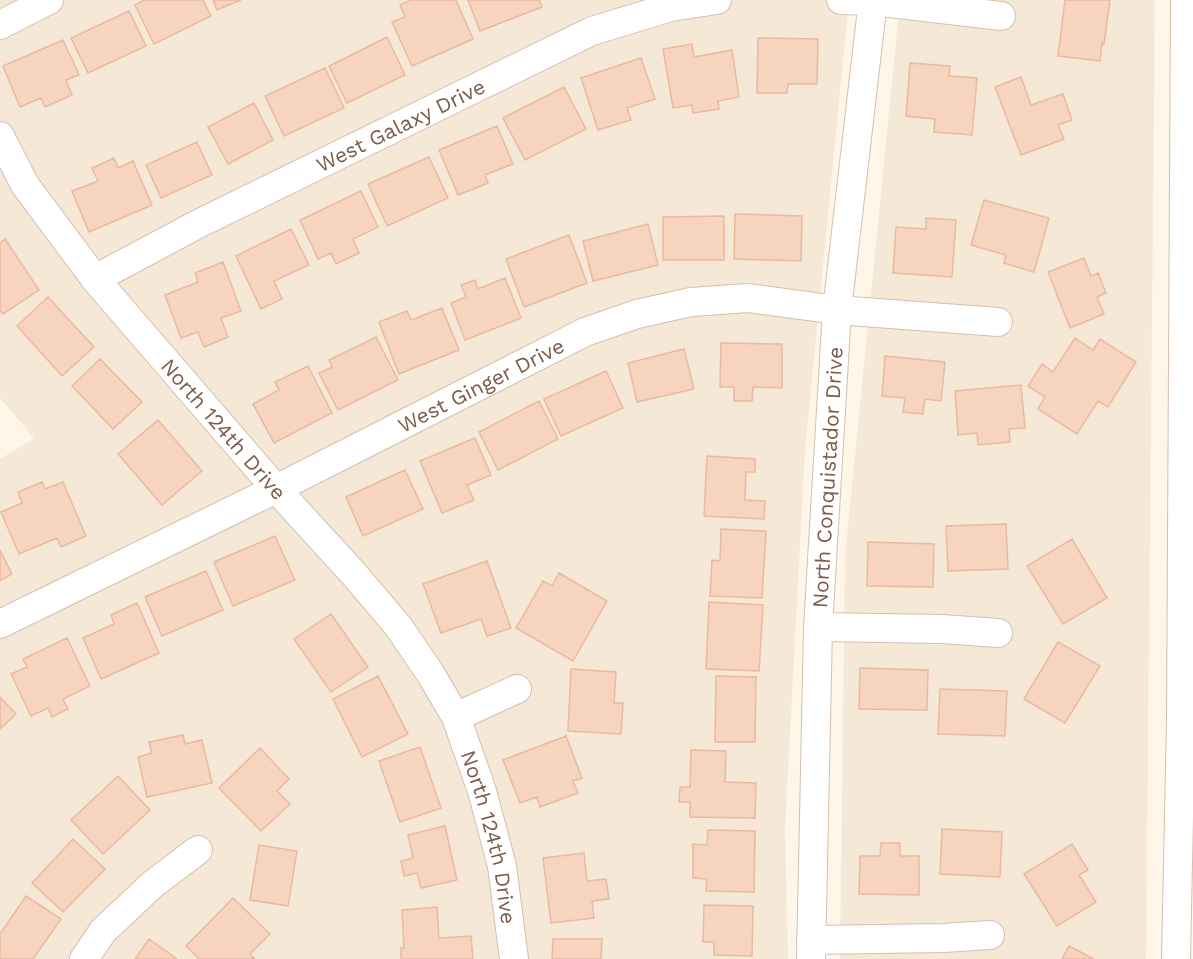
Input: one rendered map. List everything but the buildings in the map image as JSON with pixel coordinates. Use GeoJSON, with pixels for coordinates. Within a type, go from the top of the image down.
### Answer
{"type":"FeatureCollection","features":[{"type":"Feature","properties":{"kind":"street"},"geometry":{"type":"LineString","coordinates":[[0,25],[48,0]]}},
{"type":"Feature","properties":{"kind":"street","name":"West Galaxy Drive"},"geometry":{"type":"LineString","coordinates":[[95,279],[219,214],[592,31],[672,7],[717,0]]}},
{"type":"Feature","properties":{"kind":"street"},"geometry":{"type":"LineString","coordinates":[[841,0],[873,1],[1001,16]]}},
{"type":"Feature","properties":{"kind":"street"},"geometry":{"type":"LineString","coordinates":[[1176,959],[1187,720],[1185,0]]}},
{"type":"Feature","properties":{"kind":"street","name":"North Conquistador Drive"},"geometry":{"type":"LineString","coordinates":[[811,949],[818,627],[837,310],[873,1]]}},
{"type":"Feature","properties":{"kind":"street","name":"North 124th Drive"},"geometry":{"type":"LineString","coordinates":[[0,135],[25,185],[95,279],[398,626],[456,717],[483,791],[502,866],[514,959]]}},
{"type":"Feature","properties":{"kind":"street","name":"West Ginger Drive"},"geometry":{"type":"LineString","coordinates":[[0,624],[276,489],[585,332],[638,314],[691,302],[748,298],[837,310],[998,322]]}},
{"type":"Feature","properties":{"kind":"street"},"geometry":{"type":"LineString","coordinates":[[818,627],[942,629],[998,633]]}},
{"type":"Feature","properties":{"kind":"street"},"geometry":{"type":"LineString","coordinates":[[456,717],[517,689]]}},
{"type":"Feature","properties":{"kind":"street"},"geometry":{"type":"LineString","coordinates":[[84,959],[103,931],[153,884],[198,850]]}},
{"type":"Feature","properties":{"kind":"street"},"geometry":{"type":"LineString","coordinates":[[811,949],[990,935]]}},
{"type":"Feature","properties":{"kind":"shaded area"},"geometry":{"type":"Polygon","coordinates":[[[0,0],[849,0],[805,450],[785,829],[788,959],[0,959],[0,459],[34,438],[0,398],[0,0]]]}},
{"type":"Feature","properties":{"kind":"shaded area"},"geometry":{"type":"Polygon","coordinates":[[[900,0],[1155,0],[1146,959],[840,959],[845,557],[900,0]]]}}]}
